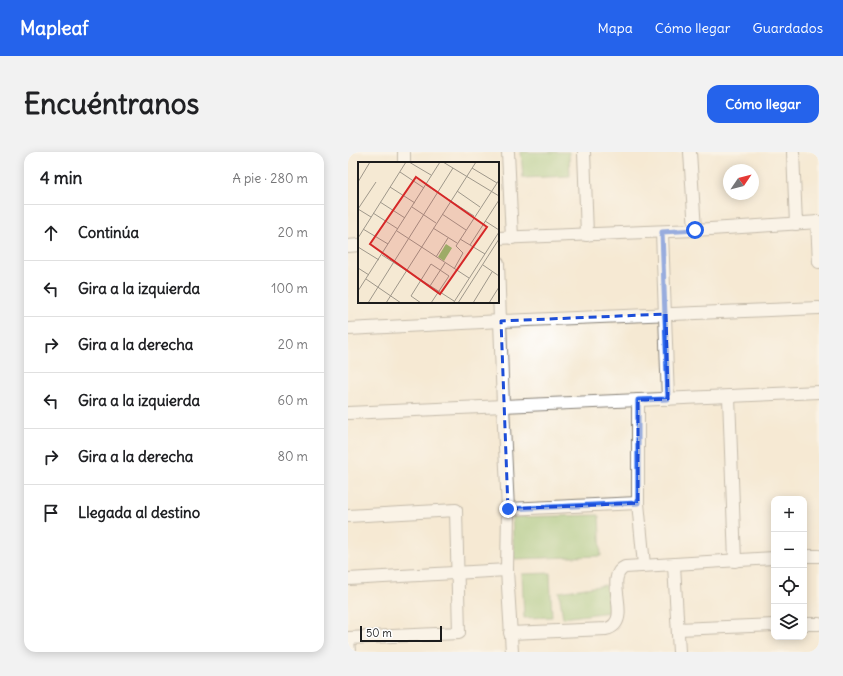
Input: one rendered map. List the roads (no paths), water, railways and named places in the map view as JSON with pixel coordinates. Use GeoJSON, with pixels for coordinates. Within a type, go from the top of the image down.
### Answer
{"type":"FeatureCollection","features":[{"type":"Feature","properties":{"kind":"street"},"geometry":{"type":"LineString","coordinates":[[508,152],[512,238]]}},
{"type":"Feature","properties":{"kind":"street"},"geometry":{"type":"LineString","coordinates":[[584,152],[587,235]]}},
{"type":"Feature","properties":{"kind":"street"},"geometry":{"type":"LineString","coordinates":[[690,152],[695,230]]}},
{"type":"Feature","properties":{"kind":"street"},"geometry":{"type":"LineString","coordinates":[[793,152],[796,224]]}},
{"type":"Feature","properties":{"kind":"street"},"geometry":{"type":"LineString","coordinates":[[499,238],[662,232],[818,222],[819,262]]}},
{"type":"Feature","properties":{"kind":"street"},"geometry":{"type":"LineString","coordinates":[[662,232],[668,399]]}},
{"type":"Feature","properties":{"kind":"street"},"geometry":{"type":"LineString","coordinates":[[348,246],[358,245]]}},
{"type":"Feature","properties":{"kind":"street"},"geometry":{"type":"LineString","coordinates":[[499,282],[508,509],[507,570],[512,652]]}},
{"type":"Feature","properties":{"kind":"street"},"geometry":{"type":"LineString","coordinates":[[348,330],[501,320],[819,308]]}},
{"type":"Feature","properties":{"kind":"street"},"geometry":{"type":"LineString","coordinates":[[348,413],[819,392]]}},
{"type":"Feature","properties":{"kind":"street"},"geometry":{"type":"LineString","coordinates":[[729,396],[735,561]]}},
{"type":"Feature","properties":{"kind":"street"},"geometry":{"type":"LineString","coordinates":[[638,400],[638,503],[644,565]]}},
{"type":"Feature","properties":{"kind":"street"},"geometry":{"type":"LineString","coordinates":[[508,509],[638,503]]}},
{"type":"Feature","properties":{"kind":"street"},"geometry":{"type":"LineString","coordinates":[[348,516],[456,510],[459,633],[348,638],[349,652]]}},
{"type":"Feature","properties":{"kind":"street"},"geometry":{"type":"LineString","coordinates":[[807,556],[819,556]]}},
{"type":"Feature","properties":{"kind":"street"},"geometry":{"type":"LineString","coordinates":[[510,633],[610,628],[618,619],[618,574],[626,567],[771,558]]}},
{"type":"Feature","properties":{"kind":"street"},"geometry":{"type":"LineString","coordinates":[[674,565],[679,652]]}},
{"type":"Feature","properties":{"kind":"street"},"geometry":{"type":"LineString","coordinates":[[348,579],[458,574],[507,570]]}},
{"type":"Feature","properties":{"kind":"street"},"geometry":{"type":"LineString","coordinates":[[807,624],[819,624]]}},
{"type":"Feature","properties":{"kind":"street"},"geometry":{"type":"LineString","coordinates":[[678,629],[771,625]]}}]}
